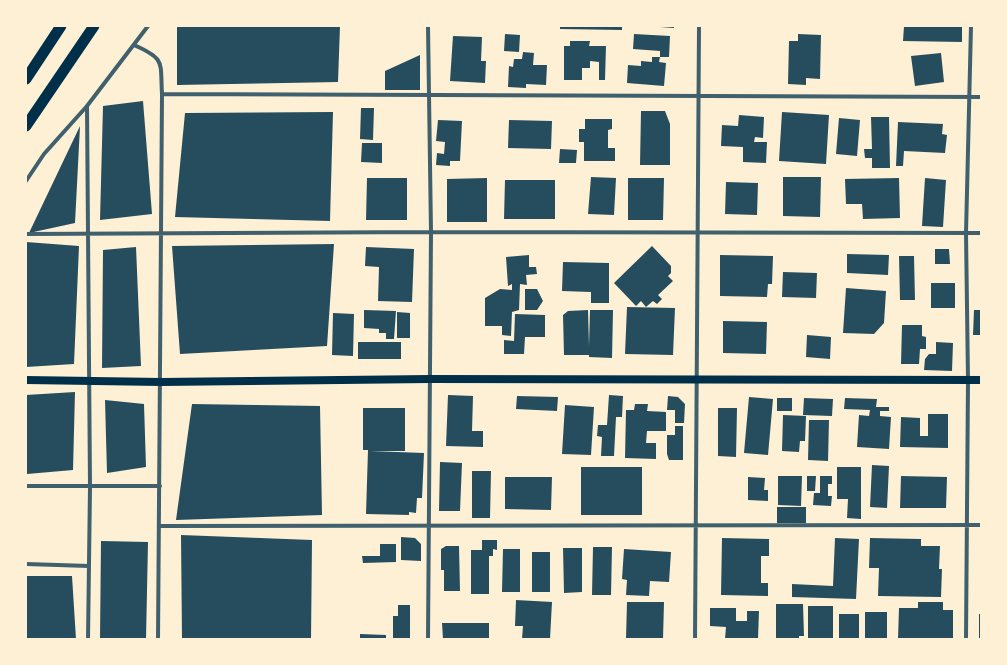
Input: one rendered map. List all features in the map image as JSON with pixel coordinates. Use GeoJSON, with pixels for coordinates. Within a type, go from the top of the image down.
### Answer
{"type":"FeatureCollection","features":[{"type":"Feature","properties":{"kind":"highway"},"geometry":{"type":"LineString","coordinates":[[26,79],[61,26]]}},
{"type":"Feature","properties":{"kind":"highway"},"geometry":{"type":"LineString","coordinates":[[26,126],[94,26]]}},
{"type":"Feature","properties":{"kind":"main road"},"geometry":{"type":"LineString","coordinates":[[26,380],[89,382],[430,379],[981,380]]}},
{"type":"Feature","properties":{"kind":"street"},"geometry":{"type":"LineString","coordinates":[[26,181],[44,154],[87,106],[148,26]]}},
{"type":"Feature","properties":{"kind":"street"},"geometry":{"type":"LineString","coordinates":[[428,26],[431,232],[428,639]]}},
{"type":"Feature","properties":{"kind":"street"},"geometry":{"type":"LineString","coordinates":[[695,639],[695,527],[698,380],[699,26]]}},
{"type":"Feature","properties":{"kind":"street"},"geometry":{"type":"LineString","coordinates":[[966,639],[968,380],[966,233],[971,26]]}},
{"type":"Feature","properties":{"kind":"street"},"geometry":{"type":"LineString","coordinates":[[134,45],[158,58],[160,65],[162,94],[158,639]]}},
{"type":"Feature","properties":{"kind":"street"},"geometry":{"type":"LineString","coordinates":[[162,94],[430,97],[699,95],[981,97]]}},
{"type":"Feature","properties":{"kind":"street"},"geometry":{"type":"LineString","coordinates":[[87,106],[90,487],[88,639]]}},
{"type":"Feature","properties":{"kind":"street"},"geometry":{"type":"LineString","coordinates":[[26,234],[88,232],[981,233]]}},
{"type":"Feature","properties":{"kind":"street"},"geometry":{"type":"LineString","coordinates":[[26,486],[160,486]]}},
{"type":"Feature","properties":{"kind":"street"},"geometry":{"type":"LineString","coordinates":[[159,526],[695,527],[981,525]]}},
{"type":"Feature","properties":{"kind":"street"},"geometry":{"type":"LineString","coordinates":[[26,564],[89,566]]}},
{"type":"Feature","properties":{"kind":"building"},"geometry":{"type":"Polygon","coordinates":[[[177,26],[340,26],[338,82],[177,85],[177,26]]]}},
{"type":"Feature","properties":{"kind":"building"},"geometry":{"type":"Polygon","coordinates":[[[560,26],[622,26],[622,30],[560,29],[560,26]]]}},
{"type":"Feature","properties":{"kind":"building"},"geometry":{"type":"Polygon","coordinates":[[[674,26],[674,28],[660,27],[674,26]]]}},
{"type":"Feature","properties":{"kind":"building"},"geometry":{"type":"Polygon","coordinates":[[[904,26],[962,26],[962,42],[903,41],[904,26]]]}},
{"type":"Feature","properties":{"kind":"building"},"geometry":{"type":"Polygon","coordinates":[[[505,34],[520,35],[519,52],[504,51],[505,34]]]}},
{"type":"Feature","properties":{"kind":"building"},"geometry":{"type":"Polygon","coordinates":[[[634,34],[670,36],[669,57],[660,57],[660,51],[633,49],[634,34]]]}},
{"type":"Feature","properties":{"kind":"building"},"geometry":{"type":"Polygon","coordinates":[[[798,34],[821,35],[820,79],[806,78],[806,85],[788,84],[789,41],[798,41],[798,34]]]}},
{"type":"Feature","properties":{"kind":"building"},"geometry":{"type":"Polygon","coordinates":[[[453,36],[482,37],[481,61],[486,61],[485,83],[450,81],[453,36]]]}},
{"type":"Feature","properties":{"kind":"building"},"geometry":{"type":"Polygon","coordinates":[[[570,41],[590,41],[589,46],[606,46],[605,80],[599,80],[599,62],[590,61],[590,68],[582,68],[582,80],[564,80],[564,46],[570,46],[570,41]]]}},
{"type":"Feature","properties":{"kind":"building"},"geometry":{"type":"Polygon","coordinates":[[[523,52],[534,53],[533,65],[547,65],[546,85],[526,84],[526,88],[508,87],[509,66],[513,67],[514,59],[522,59],[523,52]]]}},
{"type":"Feature","properties":{"kind":"building"},"geometry":{"type":"Polygon","coordinates":[[[941,53],[944,82],[915,86],[911,56],[941,53]]]}},
{"type":"Feature","properties":{"kind":"building"},"geometry":{"type":"Polygon","coordinates":[[[420,55],[420,90],[385,90],[385,71],[420,55]]]}},
{"type":"Feature","properties":{"kind":"building"},"geometry":{"type":"Polygon","coordinates":[[[652,57],[660,57],[659,62],[666,63],[664,86],[627,83],[628,65],[641,66],[641,61],[652,62],[652,57]]]}},
{"type":"Feature","properties":{"kind":"building"},"geometry":{"type":"Polygon","coordinates":[[[143,101],[152,214],[100,220],[103,106],[143,101]]]}},
{"type":"Feature","properties":{"kind":"building"},"geometry":{"type":"Polygon","coordinates":[[[361,108],[374,108],[373,140],[360,139],[361,108]]]}},
{"type":"Feature","properties":{"kind":"building"},"geometry":{"type":"Polygon","coordinates":[[[641,111],[665,111],[670,124],[670,165],[640,165],[641,111]]]}},
{"type":"Feature","properties":{"kind":"building"},"geometry":{"type":"Polygon","coordinates":[[[333,112],[330,221],[175,217],[185,113],[333,112]]]}},
{"type":"Feature","properties":{"kind":"building"},"geometry":{"type":"Polygon","coordinates":[[[782,112],[829,115],[826,164],[779,161],[782,112]]]}},
{"type":"Feature","properties":{"kind":"building"},"geometry":{"type":"Polygon","coordinates":[[[739,115],[764,117],[763,138],[755,137],[754,142],[767,142],[766,163],[743,162],[743,147],[721,146],[722,125],[738,126],[739,115]]]}},
{"type":"Feature","properties":{"kind":"building"},"geometry":{"type":"Polygon","coordinates":[[[871,117],[889,117],[890,168],[872,168],[872,158],[865,158],[864,149],[872,149],[871,117]]]}},
{"type":"Feature","properties":{"kind":"building"},"geometry":{"type":"Polygon","coordinates":[[[839,118],[860,120],[857,156],[836,154],[839,118]]]}},
{"type":"Feature","properties":{"kind":"building"},"geometry":{"type":"Polygon","coordinates":[[[585,119],[612,119],[612,129],[608,130],[608,148],[615,148],[615,161],[584,161],[584,142],[579,142],[579,129],[585,129],[585,119]]]}},
{"type":"Feature","properties":{"kind":"building"},"geometry":{"type":"Polygon","coordinates":[[[438,120],[462,121],[460,161],[450,161],[450,166],[436,165],[437,153],[444,154],[445,142],[436,141],[438,120]]]}},
{"type":"Feature","properties":{"kind":"building"},"geometry":{"type":"Polygon","coordinates":[[[509,120],[552,121],[551,149],[508,148],[509,120]]]}},
{"type":"Feature","properties":{"kind":"building"},"geometry":{"type":"Polygon","coordinates":[[[898,122],[943,124],[942,134],[947,135],[945,153],[904,151],[903,166],[896,166],[898,122]]]}},
{"type":"Feature","properties":{"kind":"building"},"geometry":{"type":"Polygon","coordinates":[[[80,126],[75,223],[29,233],[80,126]]]}},
{"type":"Feature","properties":{"kind":"building"},"geometry":{"type":"Polygon","coordinates":[[[362,143],[382,143],[382,163],[361,162],[362,143]]]}},
{"type":"Feature","properties":{"kind":"building"},"geometry":{"type":"Polygon","coordinates":[[[560,149],[577,150],[576,163],[559,163],[560,149]]]}},
{"type":"Feature","properties":{"kind":"building"},"geometry":{"type":"Polygon","coordinates":[[[591,177],[616,178],[614,215],[588,214],[591,177]]]}},
{"type":"Feature","properties":{"kind":"building"},"geometry":{"type":"Polygon","coordinates":[[[783,177],[821,177],[820,217],[783,216],[783,177]]]}},
{"type":"Feature","properties":{"kind":"building"},"geometry":{"type":"Polygon","coordinates":[[[367,178],[407,178],[407,220],[366,220],[367,178]]]}},
{"type":"Feature","properties":{"kind":"building"},"geometry":{"type":"Polygon","coordinates":[[[487,178],[487,222],[447,222],[447,179],[487,178]]]}},
{"type":"Feature","properties":{"kind":"building"},"geometry":{"type":"Polygon","coordinates":[[[628,178],[664,178],[663,220],[628,220],[628,178]]]}},
{"type":"Feature","properties":{"kind":"building"},"geometry":{"type":"Polygon","coordinates":[[[899,178],[900,218],[863,219],[862,204],[846,204],[845,179],[899,178]]]}},
{"type":"Feature","properties":{"kind":"building"},"geometry":{"type":"Polygon","coordinates":[[[925,178],[946,180],[943,227],[922,226],[925,178]]]}},
{"type":"Feature","properties":{"kind":"building"},"geometry":{"type":"Polygon","coordinates":[[[505,180],[555,180],[555,219],[504,219],[505,180]]]}},
{"type":"Feature","properties":{"kind":"building"},"geometry":{"type":"Polygon","coordinates":[[[726,182],[758,183],[757,215],[725,214],[726,182]]]}},
{"type":"Feature","properties":{"kind":"building"},"geometry":{"type":"Polygon","coordinates":[[[26,242],[79,246],[74,364],[26,367],[26,242]]]}},
{"type":"Feature","properties":{"kind":"building"},"geometry":{"type":"Polygon","coordinates":[[[334,244],[327,346],[180,354],[172,246],[334,244]]]}},
{"type":"Feature","properties":{"kind":"building"},"geometry":{"type":"Polygon","coordinates":[[[652,246],[671,266],[671,273],[668,276],[673,281],[658,295],[662,299],[657,304],[653,301],[646,307],[641,301],[636,306],[614,283],[652,246]]]}},
{"type":"Feature","properties":{"kind":"building"},"geometry":{"type":"Polygon","coordinates":[[[136,247],[141,366],[102,368],[103,250],[136,247]]]}},
{"type":"Feature","properties":{"kind":"building"},"geometry":{"type":"Polygon","coordinates":[[[366,247],[414,249],[412,302],[378,301],[379,267],[365,266],[366,247]]]}},
{"type":"Feature","properties":{"kind":"building"},"geometry":{"type":"Polygon","coordinates":[[[935,249],[949,249],[950,264],[935,264],[935,249]]]}},
{"type":"Feature","properties":{"kind":"building"},"geometry":{"type":"Polygon","coordinates":[[[847,254],[889,255],[888,275],[847,273],[847,254]]]}},
{"type":"Feature","properties":{"kind":"building"},"geometry":{"type":"Polygon","coordinates":[[[529,255],[529,267],[536,267],[537,274],[526,275],[527,285],[520,284],[519,310],[512,312],[511,336],[502,335],[502,326],[485,326],[485,298],[500,289],[512,290],[512,284],[508,286],[506,257],[529,255]]]}},
{"type":"Feature","properties":{"kind":"building"},"geometry":{"type":"Polygon","coordinates":[[[720,255],[773,256],[772,284],[768,284],[767,297],[720,296],[720,255]]]}},
{"type":"Feature","properties":{"kind":"building"},"geometry":{"type":"Polygon","coordinates":[[[899,256],[914,256],[915,300],[900,300],[899,256]]]}},
{"type":"Feature","properties":{"kind":"building"},"geometry":{"type":"Polygon","coordinates":[[[563,262],[609,263],[609,303],[591,303],[591,292],[562,291],[563,262]]]}},
{"type":"Feature","properties":{"kind":"building"},"geometry":{"type":"Polygon","coordinates":[[[783,272],[817,273],[816,298],[782,297],[783,272]]]}},
{"type":"Feature","properties":{"kind":"building"},"geometry":{"type":"Polygon","coordinates":[[[931,283],[955,283],[955,308],[931,308],[931,283]]]}},
{"type":"Feature","properties":{"kind":"building"},"geometry":{"type":"Polygon","coordinates":[[[846,288],[886,291],[884,323],[874,334],[843,333],[846,288]]]}},
{"type":"Feature","properties":{"kind":"building"},"geometry":{"type":"Polygon","coordinates":[[[525,289],[537,289],[543,301],[537,310],[525,310],[525,289]]]}},
{"type":"Feature","properties":{"kind":"building"},"geometry":{"type":"Polygon","coordinates":[[[627,307],[675,308],[673,355],[625,354],[627,307]]]}},
{"type":"Feature","properties":{"kind":"building"},"geometry":{"type":"Polygon","coordinates":[[[364,310],[396,311],[394,339],[386,339],[386,333],[379,333],[379,329],[364,328],[364,310]]]}},
{"type":"Feature","properties":{"kind":"building"},"geometry":{"type":"Polygon","coordinates":[[[588,310],[589,346],[590,310],[613,310],[612,358],[589,357],[589,355],[564,355],[563,315],[568,311],[588,310]]]}},
{"type":"Feature","properties":{"kind":"building"},"geometry":{"type":"Polygon","coordinates":[[[974,310],[981,310],[981,335],[973,335],[974,310]]]}},
{"type":"Feature","properties":{"kind":"building"},"geometry":{"type":"Polygon","coordinates":[[[397,312],[410,313],[410,338],[397,338],[397,312]]]}},
{"type":"Feature","properties":{"kind":"building"},"geometry":{"type":"Polygon","coordinates":[[[333,313],[354,314],[353,356],[332,355],[333,313]]]}},
{"type":"Feature","properties":{"kind":"building"},"geometry":{"type":"Polygon","coordinates":[[[515,314],[545,315],[545,337],[525,337],[524,354],[504,354],[504,340],[514,341],[515,314]]]}},
{"type":"Feature","properties":{"kind":"building"},"geometry":{"type":"Polygon","coordinates":[[[723,321],[767,322],[766,354],[723,353],[723,321]]]}},
{"type":"Feature","properties":{"kind":"building"},"geometry":{"type":"Polygon","coordinates":[[[902,325],[922,325],[922,336],[926,337],[926,349],[920,349],[919,364],[901,364],[902,325]]]}},
{"type":"Feature","properties":{"kind":"building"},"geometry":{"type":"Polygon","coordinates":[[[807,335],[831,337],[830,359],[806,357],[807,335]]]}},
{"type":"Feature","properties":{"kind":"building"},"geometry":{"type":"Polygon","coordinates":[[[358,342],[401,342],[401,359],[358,359],[358,342]]]}},
{"type":"Feature","properties":{"kind":"building"},"geometry":{"type":"Polygon","coordinates":[[[936,342],[953,343],[952,371],[924,370],[925,359],[929,354],[936,354],[936,342]]]}},
{"type":"Feature","properties":{"kind":"building"},"geometry":{"type":"Polygon","coordinates":[[[75,392],[73,470],[27,474],[26,395],[75,392]]]}},
{"type":"Feature","properties":{"kind":"building"},"geometry":{"type":"Polygon","coordinates":[[[448,395],[473,396],[472,431],[483,431],[483,447],[446,446],[448,395]]]}},
{"type":"Feature","properties":{"kind":"building"},"geometry":{"type":"Polygon","coordinates":[[[609,395],[623,396],[622,417],[616,417],[614,456],[601,456],[602,437],[597,436],[598,425],[607,425],[609,395]]]}},
{"type":"Feature","properties":{"kind":"building"},"geometry":{"type":"Polygon","coordinates":[[[517,396],[558,397],[557,411],[516,409],[517,396]]]}},
{"type":"Feature","properties":{"kind":"building"},"geometry":{"type":"Polygon","coordinates":[[[668,396],[678,397],[685,404],[684,423],[675,423],[675,410],[667,410],[668,396]]]}},
{"type":"Feature","properties":{"kind":"building"},"geometry":{"type":"Polygon","coordinates":[[[749,397],[773,399],[768,455],[744,453],[749,397]]]}},
{"type":"Feature","properties":{"kind":"building"},"geometry":{"type":"Polygon","coordinates":[[[777,398],[792,398],[792,411],[777,411],[777,398]]]}},
{"type":"Feature","properties":{"kind":"building"},"geometry":{"type":"Polygon","coordinates":[[[804,398],[833,399],[832,416],[803,415],[804,398]]]}},
{"type":"Feature","properties":{"kind":"building"},"geometry":{"type":"Polygon","coordinates":[[[845,398],[877,399],[876,407],[889,407],[889,411],[880,411],[880,416],[891,417],[889,449],[857,447],[859,415],[869,416],[870,410],[844,409],[845,398]]]}},
{"type":"Feature","properties":{"kind":"building"},"geometry":{"type":"Polygon","coordinates":[[[105,400],[144,404],[146,467],[107,473],[105,400]]]}},
{"type":"Feature","properties":{"kind":"building"},"geometry":{"type":"Polygon","coordinates":[[[192,404],[320,406],[322,515],[176,520],[192,404]]]}},
{"type":"Feature","properties":{"kind":"building"},"geometry":{"type":"Polygon","coordinates":[[[635,404],[648,404],[647,411],[666,412],[666,431],[647,431],[646,443],[656,443],[656,459],[625,458],[626,410],[634,410],[635,404]]]}},
{"type":"Feature","properties":{"kind":"building"},"geometry":{"type":"Polygon","coordinates":[[[565,405],[594,407],[591,455],[562,454],[565,405]]]}},
{"type":"Feature","properties":{"kind":"building"},"geometry":{"type":"Polygon","coordinates":[[[363,408],[405,408],[405,451],[370,451],[424,453],[422,498],[417,498],[416,513],[409,512],[409,515],[366,514],[368,450],[363,450],[363,408]]]}},
{"type":"Feature","properties":{"kind":"building"},"geometry":{"type":"Polygon","coordinates":[[[718,408],[737,408],[736,457],[718,456],[718,408]]]}},
{"type":"Feature","properties":{"kind":"building"},"geometry":{"type":"Polygon","coordinates":[[[928,414],[948,414],[948,448],[900,447],[901,417],[920,418],[920,436],[928,436],[928,414]]]}},
{"type":"Feature","properties":{"kind":"building"},"geometry":{"type":"Polygon","coordinates":[[[783,415],[806,416],[805,441],[800,441],[799,452],[782,451],[783,415]]]}},
{"type":"Feature","properties":{"kind":"building"},"geometry":{"type":"Polygon","coordinates":[[[809,420],[829,420],[828,461],[808,460],[809,420]]]}},
{"type":"Feature","properties":{"kind":"building"},"geometry":{"type":"Polygon","coordinates":[[[675,426],[683,426],[683,460],[669,460],[667,454],[667,435],[675,435],[675,426]]]}},
{"type":"Feature","properties":{"kind":"building"},"geometry":{"type":"Polygon","coordinates":[[[440,462],[462,463],[460,511],[439,511],[440,462]]]}},
{"type":"Feature","properties":{"kind":"building"},"geometry":{"type":"Polygon","coordinates":[[[872,465],[889,466],[887,508],[870,507],[872,465]]]}},
{"type":"Feature","properties":{"kind":"building"},"geometry":{"type":"Polygon","coordinates":[[[581,467],[642,467],[642,515],[581,515],[581,467]]]}},
{"type":"Feature","properties":{"kind":"building"},"geometry":{"type":"Polygon","coordinates":[[[837,467],[861,467],[861,519],[847,518],[848,499],[837,499],[837,467]]]}},
{"type":"Feature","properties":{"kind":"building"},"geometry":{"type":"Polygon","coordinates":[[[472,471],[491,471],[490,518],[472,518],[472,471]]]}},
{"type":"Feature","properties":{"kind":"building"},"geometry":{"type":"Polygon","coordinates":[[[778,476],[802,476],[801,506],[778,505],[778,476]]]}},
{"type":"Feature","properties":{"kind":"building"},"geometry":{"type":"Polygon","coordinates":[[[807,476],[816,476],[815,491],[807,491],[807,476]]]}},
{"type":"Feature","properties":{"kind":"building"},"geometry":{"type":"Polygon","coordinates":[[[820,476],[832,476],[832,484],[828,484],[828,496],[832,496],[831,506],[813,505],[814,493],[820,493],[820,476]]]}},
{"type":"Feature","properties":{"kind":"building"},"geometry":{"type":"Polygon","coordinates":[[[901,476],[947,477],[946,508],[900,508],[901,476]]]}},
{"type":"Feature","properties":{"kind":"building"},"geometry":{"type":"Polygon","coordinates":[[[505,477],[552,477],[551,510],[505,509],[505,477]]]}},
{"type":"Feature","properties":{"kind":"building"},"geometry":{"type":"Polygon","coordinates":[[[748,477],[765,478],[764,490],[768,490],[768,501],[748,500],[748,477]]]}},
{"type":"Feature","properties":{"kind":"building"},"geometry":{"type":"Polygon","coordinates":[[[777,507],[806,507],[806,523],[777,523],[777,507]]]}},
{"type":"Feature","properties":{"kind":"building"},"geometry":{"type":"Polygon","coordinates":[[[181,535],[312,540],[311,639],[182,639],[181,535]]]}},
{"type":"Feature","properties":{"kind":"building"},"geometry":{"type":"Polygon","coordinates":[[[401,537],[415,538],[421,544],[421,561],[401,560],[401,537]]]}},
{"type":"Feature","properties":{"kind":"building"},"geometry":{"type":"Polygon","coordinates":[[[722,538],[769,539],[769,556],[761,556],[761,583],[768,583],[768,596],[721,595],[722,538]]]}},
{"type":"Feature","properties":{"kind":"building"},"geometry":{"type":"Polygon","coordinates":[[[835,538],[859,539],[856,599],[792,597],[792,584],[833,586],[835,538]]]}},
{"type":"Feature","properties":{"kind":"building"},"geometry":{"type":"Polygon","coordinates":[[[870,538],[921,539],[921,546],[940,546],[939,569],[942,569],[941,597],[878,596],[879,568],[869,568],[870,538]]]}},
{"type":"Feature","properties":{"kind":"building"},"geometry":{"type":"Polygon","coordinates":[[[482,540],[497,540],[497,550],[493,549],[493,556],[489,556],[489,594],[471,594],[471,550],[482,550],[482,540]]]}},
{"type":"Feature","properties":{"kind":"building"},"geometry":{"type":"Polygon","coordinates":[[[101,541],[148,542],[146,639],[100,639],[101,541]]]}},
{"type":"Feature","properties":{"kind":"building"},"geometry":{"type":"Polygon","coordinates":[[[380,544],[396,544],[396,562],[363,563],[362,556],[380,556],[380,544]]]}},
{"type":"Feature","properties":{"kind":"building"},"geometry":{"type":"Polygon","coordinates":[[[446,546],[459,546],[460,591],[444,591],[444,570],[441,570],[441,549],[446,546]]]}},
{"type":"Feature","properties":{"kind":"building"},"geometry":{"type":"Polygon","coordinates":[[[593,547],[612,547],[611,595],[592,595],[593,547]]]}},
{"type":"Feature","properties":{"kind":"building"},"geometry":{"type":"Polygon","coordinates":[[[563,548],[582,548],[582,592],[564,593],[563,548]]]}},
{"type":"Feature","properties":{"kind":"building"},"geometry":{"type":"Polygon","coordinates":[[[503,549],[520,549],[520,592],[502,592],[503,549]]]}},
{"type":"Feature","properties":{"kind":"building"},"geometry":{"type":"Polygon","coordinates":[[[624,549],[671,552],[669,582],[650,581],[649,596],[626,595],[627,580],[622,579],[624,549]]]}},
{"type":"Feature","properties":{"kind":"building"},"geometry":{"type":"Polygon","coordinates":[[[532,552],[550,552],[550,592],[532,592],[532,552]]]}},
{"type":"Feature","properties":{"kind":"building"},"geometry":{"type":"Polygon","coordinates":[[[26,576],[72,576],[76,639],[26,639],[26,576]]]}},
{"type":"Feature","properties":{"kind":"building"},"geometry":{"type":"Polygon","coordinates":[[[516,600],[552,602],[550,639],[522,639],[523,626],[515,626],[516,600]]]}},
{"type":"Feature","properties":{"kind":"building"},"geometry":{"type":"Polygon","coordinates":[[[627,602],[664,602],[663,639],[626,639],[627,602]]]}},
{"type":"Feature","properties":{"kind":"building"},"geometry":{"type":"Polygon","coordinates":[[[918,602],[943,602],[943,610],[953,610],[953,639],[898,639],[899,608],[918,608],[918,602]]]}},
{"type":"Feature","properties":{"kind":"building"},"geometry":{"type":"Polygon","coordinates":[[[776,604],[803,604],[804,636],[799,636],[799,639],[776,639],[776,604]]]}},
{"type":"Feature","properties":{"kind":"building"},"geometry":{"type":"Polygon","coordinates":[[[398,605],[410,605],[410,639],[393,639],[393,616],[398,616],[398,605]]]}},
{"type":"Feature","properties":{"kind":"building"},"geometry":{"type":"Polygon","coordinates":[[[808,606],[833,606],[833,639],[808,639],[808,606]]]}},
{"type":"Feature","properties":{"kind":"building"},"geometry":{"type":"Polygon","coordinates":[[[710,608],[736,608],[736,621],[747,621],[747,611],[759,611],[758,639],[725,639],[726,627],[710,626],[710,608]]]}},
{"type":"Feature","properties":{"kind":"building"},"geometry":{"type":"Polygon","coordinates":[[[865,612],[887,612],[887,639],[865,639],[865,612]]]}},
{"type":"Feature","properties":{"kind":"building"},"geometry":{"type":"Polygon","coordinates":[[[839,614],[859,614],[859,639],[839,639],[839,614]]]}},
{"type":"Feature","properties":{"kind":"building"},"geometry":{"type":"Polygon","coordinates":[[[979,614],[981,614],[981,639],[979,639],[979,614]]]}},
{"type":"Feature","properties":{"kind":"building"},"geometry":{"type":"Polygon","coordinates":[[[442,623],[489,623],[489,639],[443,639],[442,623]]]}},
{"type":"Feature","properties":{"kind":"building"},"geometry":{"type":"Polygon","coordinates":[[[360,634],[386,635],[386,639],[360,639],[360,634]]]}}]}
